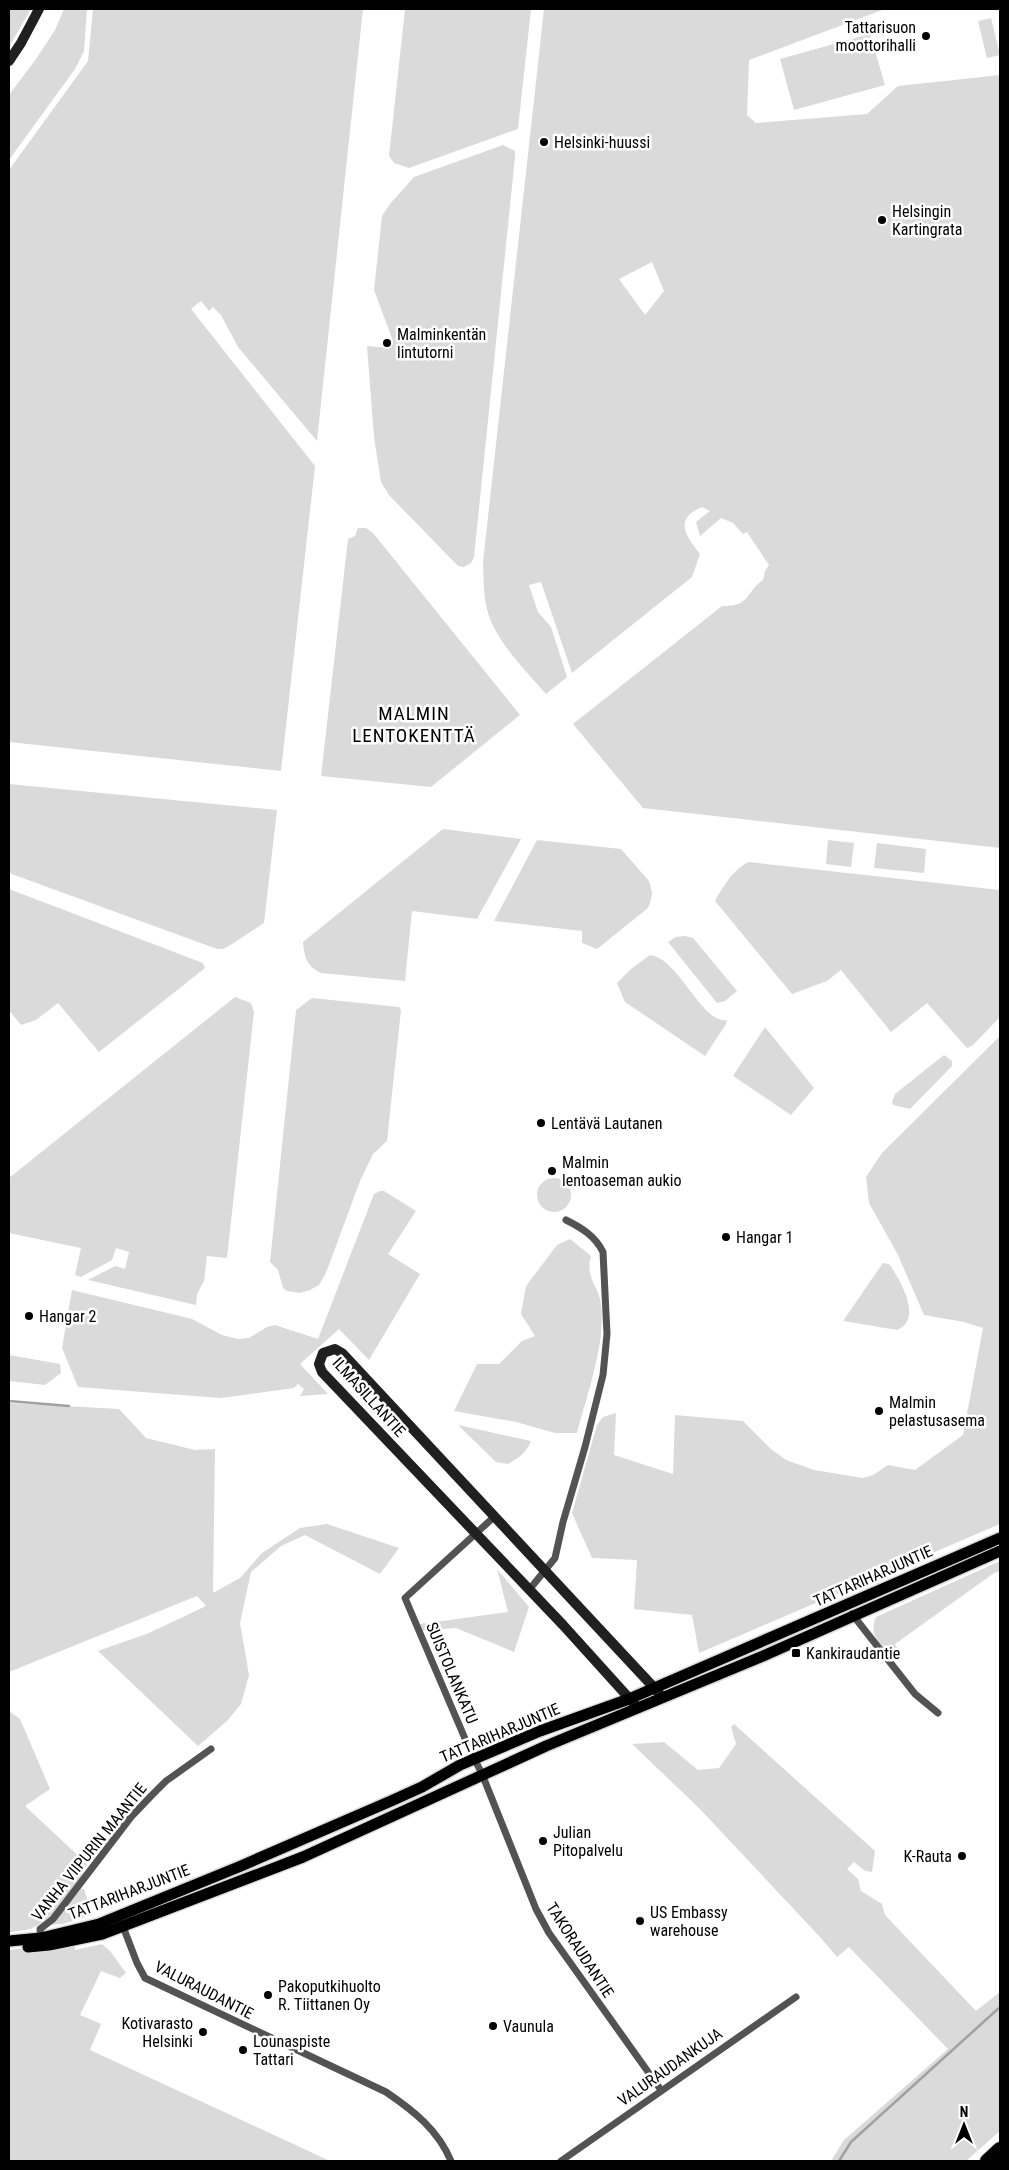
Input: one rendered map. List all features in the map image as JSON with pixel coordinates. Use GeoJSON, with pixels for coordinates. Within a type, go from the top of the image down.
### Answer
{"type":"FeatureCollection","features":[{"type":"Feature","properties":{"kind":"highway"},"geometry":{"type":"LineString","coordinates":[[987,2161],[1000,2149]]}},
{"type":"Feature","properties":{"kind":"main road"},"geometry":{"type":"LineString","coordinates":[[9,60],[21,43],[39,9]]}},
{"type":"Feature","properties":{"kind":"main road","name":"ILMASILLANTIE"},"geometry":{"type":"LineString","coordinates":[[638,1708],[476,1532],[322,1372],[319,1364],[323,1353],[335,1349],[342,1353],[663,1698]]}},
{"type":"Feature","properties":{"kind":"main road","name":"TATTARIHARJUNTIE"},"geometry":{"type":"LineString","coordinates":[[9,1949],[49,1945],[102,1934],[121,1922],[422,1787],[460,1765],[540,1731],[629,1700],[1000,1538]]}},
{"type":"Feature","properties":{"kind":"main road","name":"TATTARIHARJUNTIE"},"geometry":{"type":"LineString","coordinates":[[9,1941],[41,1938],[121,1922],[303,1857],[482,1774],[763,1656],[1000,1551]]}},
{"type":"Feature","properties":{"kind":"street"},"geometry":{"type":"LineString","coordinates":[[529,1590],[555,1558],[563,1522],[598,1397],[606,1356],[607,1334],[603,1252],[597,1241],[590,1234],[566,1220]]}},
{"type":"Feature","properties":{"kind":"street"},"geometry":{"type":"LineString","coordinates":[[476,1532],[494,1516]]}},
{"type":"Feature","properties":{"kind":"street","name":"SUISTOLANKATU"},"geometry":{"type":"LineString","coordinates":[[474,1759],[405,1598],[476,1532]]}},
{"type":"Feature","properties":{"kind":"street"},"geometry":{"type":"LineString","coordinates":[[846,1606],[915,1694],[938,1713]]}},
{"type":"Feature","properties":{"kind":"street","name":"VANHA VIIPURIN MAANTIE"},"geometry":{"type":"LineString","coordinates":[[41,1938],[40,1929],[53,1919],[75,1892],[131,1817],[166,1781],[211,1749]]}},
{"type":"Feature","properties":{"kind":"street","name":"TAKORAUDANTIE"},"geometry":{"type":"LineString","coordinates":[[474,1759],[482,1774],[518,1867],[546,1927],[661,2090]]}},
{"type":"Feature","properties":{"kind":"street","name":"VALURAUDANTIE"},"geometry":{"type":"LineString","coordinates":[[121,1922],[145,1978],[386,2092],[408,2107],[432,2128],[451,2161]]}},
{"type":"Feature","properties":{"kind":"street","name":"VALURAUDANKUJA"},"geometry":{"type":"LineString","coordinates":[[561,2161],[796,1997]]}},
{"type":"Feature","properties":{"kind":"shaded area"},"geometry":{"type":"Polygon","coordinates":[[[9,9],[31,9],[9,47],[9,9]]]}},
{"type":"Feature","properties":{"kind":"shaded area"},"geometry":{"type":"Polygon","coordinates":[[[64,9],[87,9],[84,51],[75,69],[9,160],[9,95],[55,30],[64,9]]]}},
{"type":"Feature","properties":{"kind":"shaded area"},"geometry":{"type":"Polygon","coordinates":[[[93,9],[363,9],[317,441],[238,347],[221,315],[213,307],[209,311],[201,301],[191,309],[315,466],[281,771],[9,742],[9,170],[88,61],[93,9]]]}},
{"type":"Feature","properties":{"kind":"shaded area"},"geometry":{"type":"Polygon","coordinates":[[[405,9],[531,9],[518,129],[409,168],[394,163],[389,156],[405,9]]]}},
{"type":"Feature","properties":{"kind":"shaded area"},"geometry":{"type":"Polygon","coordinates":[[[544,9],[885,9],[749,60],[747,115],[756,123],[867,114],[898,86],[1000,75],[1000,848],[643,808],[573,724],[722,606],[738,604],[747,598],[763,580],[769,565],[747,532],[743,534],[733,523],[721,518],[700,536],[696,522],[710,511],[702,507],[687,517],[685,528],[687,534],[700,554],[692,577],[572,673],[541,582],[529,585],[538,612],[551,627],[567,677],[546,694],[514,657],[493,626],[486,603],[483,562],[544,9]],[[652,262],[619,279],[645,315],[664,291],[652,262]]]}},
{"type":"Feature","properties":{"kind":"shaded area"},"geometry":{"type":"Polygon","coordinates":[[[991,18],[1000,55],[987,58],[978,21],[991,18]]]}},
{"type":"Feature","properties":{"kind":"shaded area"},"geometry":{"type":"Polygon","coordinates":[[[870,34],[885,85],[794,110],[780,59],[870,34]]]}},
{"type":"Feature","properties":{"kind":"shaded area"},"geometry":{"type":"Polygon","coordinates":[[[503,145],[515,151],[515,157],[474,557],[471,563],[464,567],[458,566],[389,495],[381,482],[374,437],[367,346],[387,348],[393,341],[374,290],[382,216],[389,205],[414,177],[503,145]]]}},
{"type":"Feature","properties":{"kind":"shaded area"},"geometry":{"type":"Polygon","coordinates":[[[358,528],[366,528],[373,533],[520,715],[431,787],[321,776],[348,539],[355,536],[358,528]]]}},
{"type":"Feature","properties":{"kind":"shaded area"},"geometry":{"type":"Polygon","coordinates":[[[9,784],[277,810],[264,923],[229,946],[217,949],[9,873],[9,784]]]}},
{"type":"Feature","properties":{"kind":"shaded area"},"geometry":{"type":"Polygon","coordinates":[[[443,829],[521,839],[477,919],[412,911],[405,981],[321,973],[312,968],[305,956],[303,942],[443,829]]]}},
{"type":"Feature","properties":{"kind":"shaded area"},"geometry":{"type":"Polygon","coordinates":[[[537,840],[621,849],[649,881],[652,893],[648,908],[597,949],[582,943],[582,931],[494,921],[537,840]]]}},
{"type":"Feature","properties":{"kind":"shaded area"},"geometry":{"type":"Polygon","coordinates":[[[828,840],[854,843],[851,867],[826,864],[828,840]]]}},
{"type":"Feature","properties":{"kind":"shaded area"},"geometry":{"type":"Polygon","coordinates":[[[877,843],[926,849],[924,873],[874,868],[877,843]]]}},
{"type":"Feature","properties":{"kind":"shaded area"},"geometry":{"type":"Polygon","coordinates":[[[749,862],[1000,890],[1000,1017],[973,1045],[967,1048],[927,1003],[891,1032],[841,970],[827,981],[792,994],[715,901],[734,873],[749,862]]]}},
{"type":"Feature","properties":{"kind":"shaded area"},"geometry":{"type":"Polygon","coordinates":[[[9,889],[203,963],[205,968],[99,1052],[58,1003],[36,1020],[21,1025],[9,1010],[9,889]]]}},
{"type":"Feature","properties":{"kind":"shaded area"},"geometry":{"type":"Polygon","coordinates":[[[685,936],[693,938],[737,991],[725,1001],[717,1003],[668,942],[676,937],[685,936]]]}},
{"type":"Feature","properties":{"kind":"shaded area"},"geometry":{"type":"Polygon","coordinates":[[[650,955],[661,959],[671,967],[708,1012],[717,1018],[727,1020],[705,1056],[625,1002],[617,983],[631,969],[650,955]]]}},
{"type":"Feature","properties":{"kind":"shaded area"},"geometry":{"type":"Polygon","coordinates":[[[235,997],[251,1003],[254,1012],[227,1258],[207,1256],[204,1281],[197,1294],[196,1305],[88,1280],[115,1266],[125,1269],[129,1252],[116,1248],[112,1260],[81,1277],[75,1275],[81,1248],[9,1233],[9,1178],[235,997]]]}},
{"type":"Feature","properties":{"kind":"shaded area"},"geometry":{"type":"Polygon","coordinates":[[[312,998],[399,1007],[401,1010],[387,1141],[373,1154],[360,1181],[326,1273],[319,1285],[300,1293],[287,1291],[283,1288],[278,1270],[270,1262],[296,1010],[312,998]]]}},
{"type":"Feature","properties":{"kind":"shaded area"},"geometry":{"type":"Polygon","coordinates":[[[765,1027],[814,1088],[791,1115],[733,1076],[765,1027]]]}},
{"type":"Feature","properties":{"kind":"shaded area"},"geometry":{"type":"Polygon","coordinates":[[[1000,1036],[1000,1524],[699,1653],[692,1615],[634,1609],[637,1560],[592,1558],[572,1513],[597,1425],[603,1417],[616,1413],[614,1455],[673,1474],[675,1415],[743,1421],[771,1449],[786,1460],[814,1470],[863,1478],[873,1475],[888,1465],[915,1470],[963,1435],[983,1328],[964,1322],[924,1315],[898,1255],[869,1203],[866,1177],[882,1153],[1000,1036]]]}},
{"type":"Feature","properties":{"kind":"shaded area"},"geometry":{"type":"Polygon","coordinates":[[[944,1055],[952,1061],[952,1066],[910,1109],[893,1105],[892,1102],[895,1094],[944,1055]]]}},
{"type":"Feature","properties":{"kind":"shaded area"},"geometry":{"type":"Polygon","coordinates":[[[554,1178],[566,1183],[571,1195],[566,1207],[554,1212],[542,1207],[537,1195],[542,1183],[554,1178]]]}},
{"type":"Feature","properties":{"kind":"shaded area"},"geometry":{"type":"Polygon","coordinates":[[[384,1191],[416,1211],[388,1254],[420,1274],[369,1360],[339,1329],[300,1364],[328,1394],[300,1396],[304,1389],[298,1384],[294,1388],[220,1398],[78,1387],[62,1348],[72,1290],[192,1319],[222,1335],[238,1339],[249,1338],[267,1327],[275,1325],[318,1339],[374,1194],[384,1191]]]}},
{"type":"Feature","properties":{"kind":"shaded area"},"geometry":{"type":"Polygon","coordinates":[[[570,1239],[591,1256],[591,1276],[601,1304],[602,1319],[595,1369],[577,1433],[555,1433],[516,1422],[454,1411],[477,1364],[499,1364],[522,1341],[535,1336],[521,1314],[526,1286],[557,1245],[570,1239]]]}},
{"type":"Feature","properties":{"kind":"shaded area"},"geometry":{"type":"Polygon","coordinates":[[[883,1263],[889,1264],[907,1298],[909,1317],[905,1325],[897,1330],[843,1321],[883,1263]]]}},
{"type":"Feature","properties":{"kind":"shaded area"},"geometry":{"type":"Polygon","coordinates":[[[9,1355],[60,1364],[61,1373],[45,1385],[9,1381],[9,1355]]]}},
{"type":"Feature","properties":{"kind":"shaded area"},"geometry":{"type":"Polygon","coordinates":[[[9,1403],[119,1409],[146,1438],[195,1450],[215,1449],[213,1593],[240,1578],[262,1553],[300,1528],[327,1524],[399,1548],[380,1574],[305,1535],[281,1546],[251,1572],[240,1623],[249,1675],[241,1704],[228,1720],[198,1746],[98,1651],[149,1633],[206,1606],[197,1596],[9,1672],[9,1403]]]}},
{"type":"Feature","properties":{"kind":"shaded area"},"geometry":{"type":"Polygon","coordinates":[[[458,1425],[531,1441],[524,1452],[512,1462],[508,1464],[496,1462],[458,1425]]]}},
{"type":"Feature","properties":{"kind":"shaded area"},"geometry":{"type":"Polygon","coordinates":[[[1000,1561],[1000,1571],[994,1573],[895,1644],[900,1652],[892,1658],[880,1644],[874,1629],[876,1617],[1000,1561]]]}},
{"type":"Feature","properties":{"kind":"shaded area"},"geometry":{"type":"Polygon","coordinates":[[[497,1569],[529,1607],[514,1652],[456,1628],[420,1631],[420,1624],[508,1612],[497,1569]]]}},
{"type":"Feature","properties":{"kind":"shaded area"},"geometry":{"type":"Polygon","coordinates":[[[9,1711],[20,1719],[50,1789],[25,1806],[87,1864],[72,1892],[50,1917],[29,1929],[9,1932],[9,1711]]]}},
{"type":"Feature","properties":{"kind":"shaded area"},"geometry":{"type":"Polygon","coordinates":[[[734,1724],[875,1851],[872,1872],[865,1871],[854,1862],[847,1869],[858,1879],[861,1891],[882,1904],[885,1915],[976,2011],[1000,1992],[1000,2131],[966,2161],[831,2161],[844,2140],[948,2049],[849,1947],[837,1957],[699,1808],[632,1744],[664,1742],[698,1770],[719,1768],[736,1744],[731,1727],[734,1724]]]}},
{"type":"Feature","properties":{"kind":"shaded area"},"geometry":{"type":"Polygon","coordinates":[[[81,1889],[84,1889],[90,1908],[88,1916],[63,1924],[51,1925],[81,1889]]]}},
{"type":"Feature","properties":{"kind":"shaded area"},"geometry":{"type":"Polygon","coordinates":[[[74,1943],[75,1950],[102,1944],[110,1951],[126,1973],[120,1978],[101,1971],[80,2015],[101,2024],[90,2050],[330,2161],[9,2161],[9,1950],[74,1943]]]}},
{"type":"Feature","properties":{"kind":"waterway"},"geometry":{"type":"LineString","coordinates":[[9,1401],[69,1406]]}},
{"type":"Feature","properties":{"kind":"waterway"},"geometry":{"type":"LineString","coordinates":[[839,2161],[851,2142],[1000,2007]]}},
{"type":"Feature","properties":{"kind":"place","name":"Tattarisuon moottorihalli"},"geometry":{"type":"Point","coordinates":[926,36]}},
{"type":"Feature","properties":{"kind":"place","name":"Helsinki-huussi"},"geometry":{"type":"Point","coordinates":[544,142]}},
{"type":"Feature","properties":{"kind":"place","name":"Helsingin Kartingrata"},"geometry":{"type":"Point","coordinates":[882,220]}},
{"type":"Feature","properties":{"kind":"place","name":"Malminkentän lintutorni"},"geometry":{"type":"Point","coordinates":[387,343]}},
{"type":"Feature","properties":{"kind":"place","name":"Lentävä Lautanen"},"geometry":{"type":"Point","coordinates":[541,1123]}},
{"type":"Feature","properties":{"kind":"place","name":"Malmin lentoaseman aukio"},"geometry":{"type":"Point","coordinates":[552,1171]}},
{"type":"Feature","properties":{"kind":"place","name":"Hangar 1"},"geometry":{"type":"Point","coordinates":[726,1237]}},
{"type":"Feature","properties":{"kind":"place","name":"Hangar 2"},"geometry":{"type":"Point","coordinates":[29,1316]}},
{"type":"Feature","properties":{"kind":"place","name":"Malmin pelastusasema"},"geometry":{"type":"Point","coordinates":[879,1411]}},
{"type":"Feature","properties":{"kind":"place","name":"Kankiraudantie"},"geometry":{"type":"Point","coordinates":[796,1653]}},
{"type":"Feature","properties":{"kind":"place","name":"Julian Pitopalvelu"},"geometry":{"type":"Point","coordinates":[543,1841]}},
{"type":"Feature","properties":{"kind":"place","name":"K-Rauta"},"geometry":{"type":"Point","coordinates":[962,1856]}},
{"type":"Feature","properties":{"kind":"place","name":"US Embassy warehouse"},"geometry":{"type":"Point","coordinates":[640,1921]}},
{"type":"Feature","properties":{"kind":"place","name":"Pakoputkihuolto R. Tiittanen Oy"},"geometry":{"type":"Point","coordinates":[268,1995]}},
{"type":"Feature","properties":{"kind":"place","name":"Vaunula"},"geometry":{"type":"Point","coordinates":[493,2026]}},
{"type":"Feature","properties":{"kind":"place","name":"Kotivarasto Helsinki"},"geometry":{"type":"Point","coordinates":[203,2032]}},
{"type":"Feature","properties":{"kind":"place","name":"Lounaspiste Tattari"},"geometry":{"type":"Point","coordinates":[243,2050]}},
{"type":"Feature","properties":{"kind":"district","name":"MALMIN LENTOKENTTÄ"},"geometry":{"type":"Point","coordinates":[414,724]}}]}
